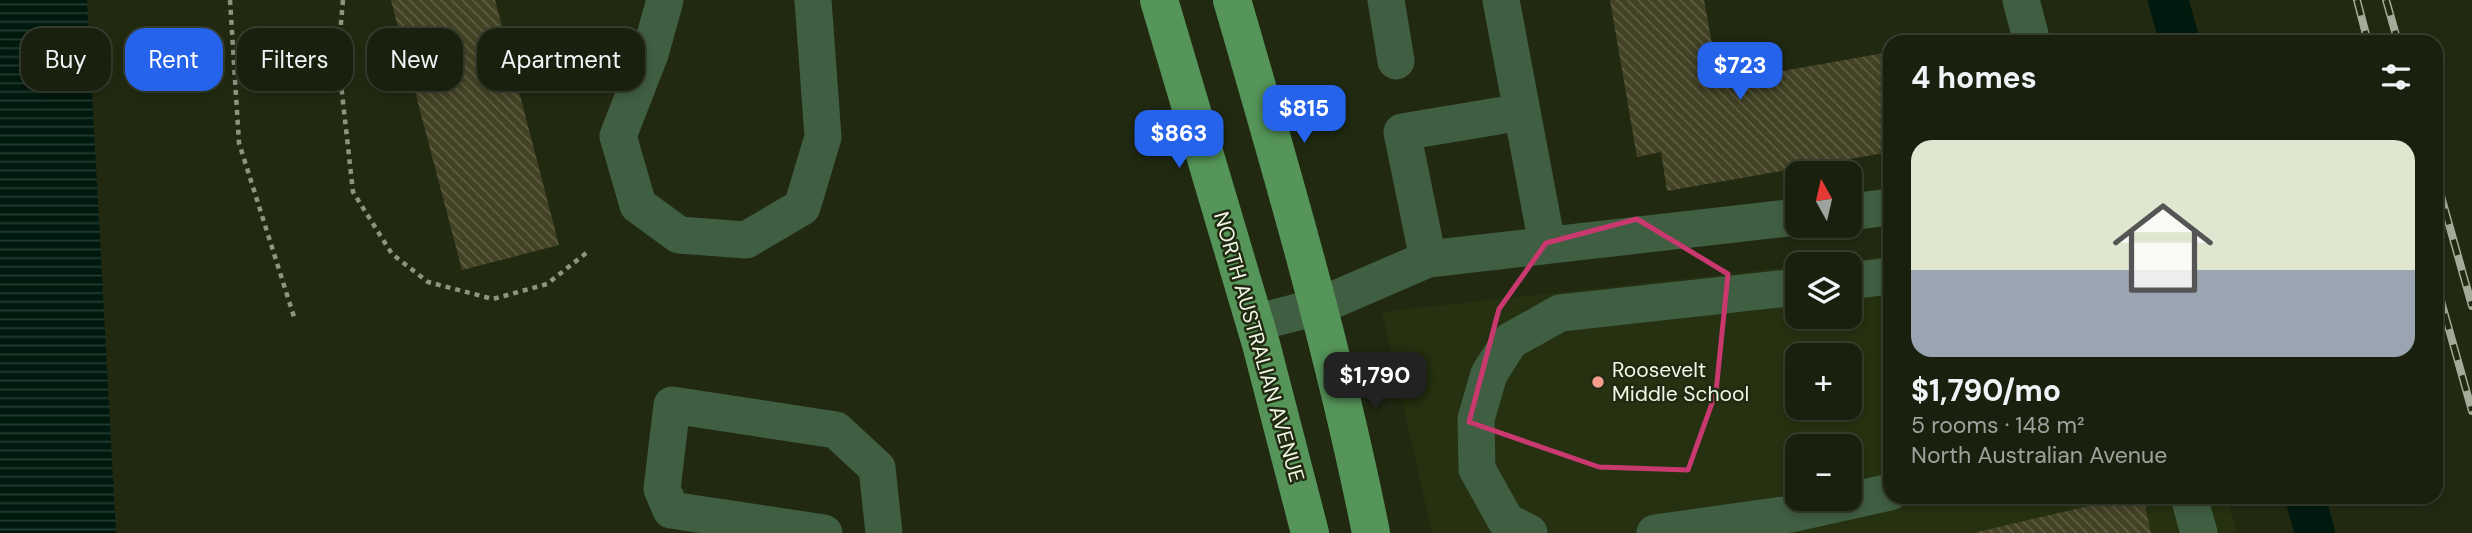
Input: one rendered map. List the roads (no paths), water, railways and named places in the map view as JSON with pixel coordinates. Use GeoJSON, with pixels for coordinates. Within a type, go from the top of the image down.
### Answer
{"type":"FeatureCollection","features":[{"type":"Feature","properties":{"kind":"main road","name":"NORTH AUSTRALIAN AVENUE"},"geometry":{"type":"LineString","coordinates":[[1159,0],[1255,323],[1310,533]]}},
{"type":"Feature","properties":{"kind":"main road"},"geometry":{"type":"LineString","coordinates":[[1232,0],[1317,307],[1358,468],[1371,533]]}},
{"type":"Feature","properties":{"kind":"lane"},"geometry":{"type":"LineString","coordinates":[[665,0],[650,54],[618,136],[638,205],[679,235],[746,240],[802,207],[824,137],[813,0]]}},
{"type":"Feature","properties":{"kind":"lane"},"geometry":{"type":"LineString","coordinates":[[1386,0],[1396,61]]}},
{"type":"Feature","properties":{"kind":"lane"},"geometry":{"type":"LineString","coordinates":[[1500,0],[1547,244]]}},
{"type":"Feature","properties":{"kind":"lane"},"geometry":{"type":"LineString","coordinates":[[2021,0],[2030,35]]}},
{"type":"Feature","properties":{"kind":"lane"},"geometry":{"type":"LineString","coordinates":[[1428,259],[1402,132],[1522,112]]}},
{"type":"Feature","properties":{"kind":"lane"},"geometry":{"type":"LineString","coordinates":[[1862,210],[1883,208]]}},
{"type":"Feature","properties":{"kind":"lane"},"geometry":{"type":"LineString","coordinates":[[1255,323],[1317,307],[1428,259],[1785,218]]}},
{"type":"Feature","properties":{"kind":"lane"},"geometry":{"type":"LineString","coordinates":[[1862,280],[1883,277]]}},
{"type":"Feature","properties":{"kind":"lane"},"geometry":{"type":"LineString","coordinates":[[1529,533],[1506,520],[1477,469],[1476,419],[1489,374],[1510,341],[1560,313],[1785,288]]}},
{"type":"Feature","properties":{"kind":"lane"},"geometry":{"type":"LineString","coordinates":[[824,533],[671,510],[662,489],[672,405],[836,430],[877,468],[884,533]]}},
{"type":"Feature","properties":{"kind":"lane"},"geometry":{"type":"LineString","coordinates":[[1655,533],[1791,514],[1883,494]]}},
{"type":"Feature","properties":{"kind":"lane"},"geometry":{"type":"LineString","coordinates":[[2191,504],[2199,533]]}},
{"type":"Feature","properties":{"kind":"waterway"},"geometry":{"type":"LineString","coordinates":[[2168,0],[2178,35]]}},
{"type":"Feature","properties":{"kind":"waterway"},"geometry":{"type":"LineString","coordinates":[[2307,504],[2315,533]]}},
{"type":"Feature","properties":{"kind":"railway"},"geometry":{"type":"LineString","coordinates":[[2357,0],[2366,35]]}},
{"type":"Feature","properties":{"kind":"railway"},"geometry":{"type":"LineString","coordinates":[[2386,0],[2396,35]]}},
{"type":"Feature","properties":{"kind":"railway"},"geometry":{"type":"LineString","coordinates":[[2443,203],[2472,306]]}},
{"type":"Feature","properties":{"kind":"railway"},"geometry":{"type":"LineString","coordinates":[[2443,308],[2472,411]]}},
{"type":"Feature","properties":{"kind":"place","name":"Roosevelt Middle School"},"geometry":{"type":"Point","coordinates":[1598,382]}}]}
